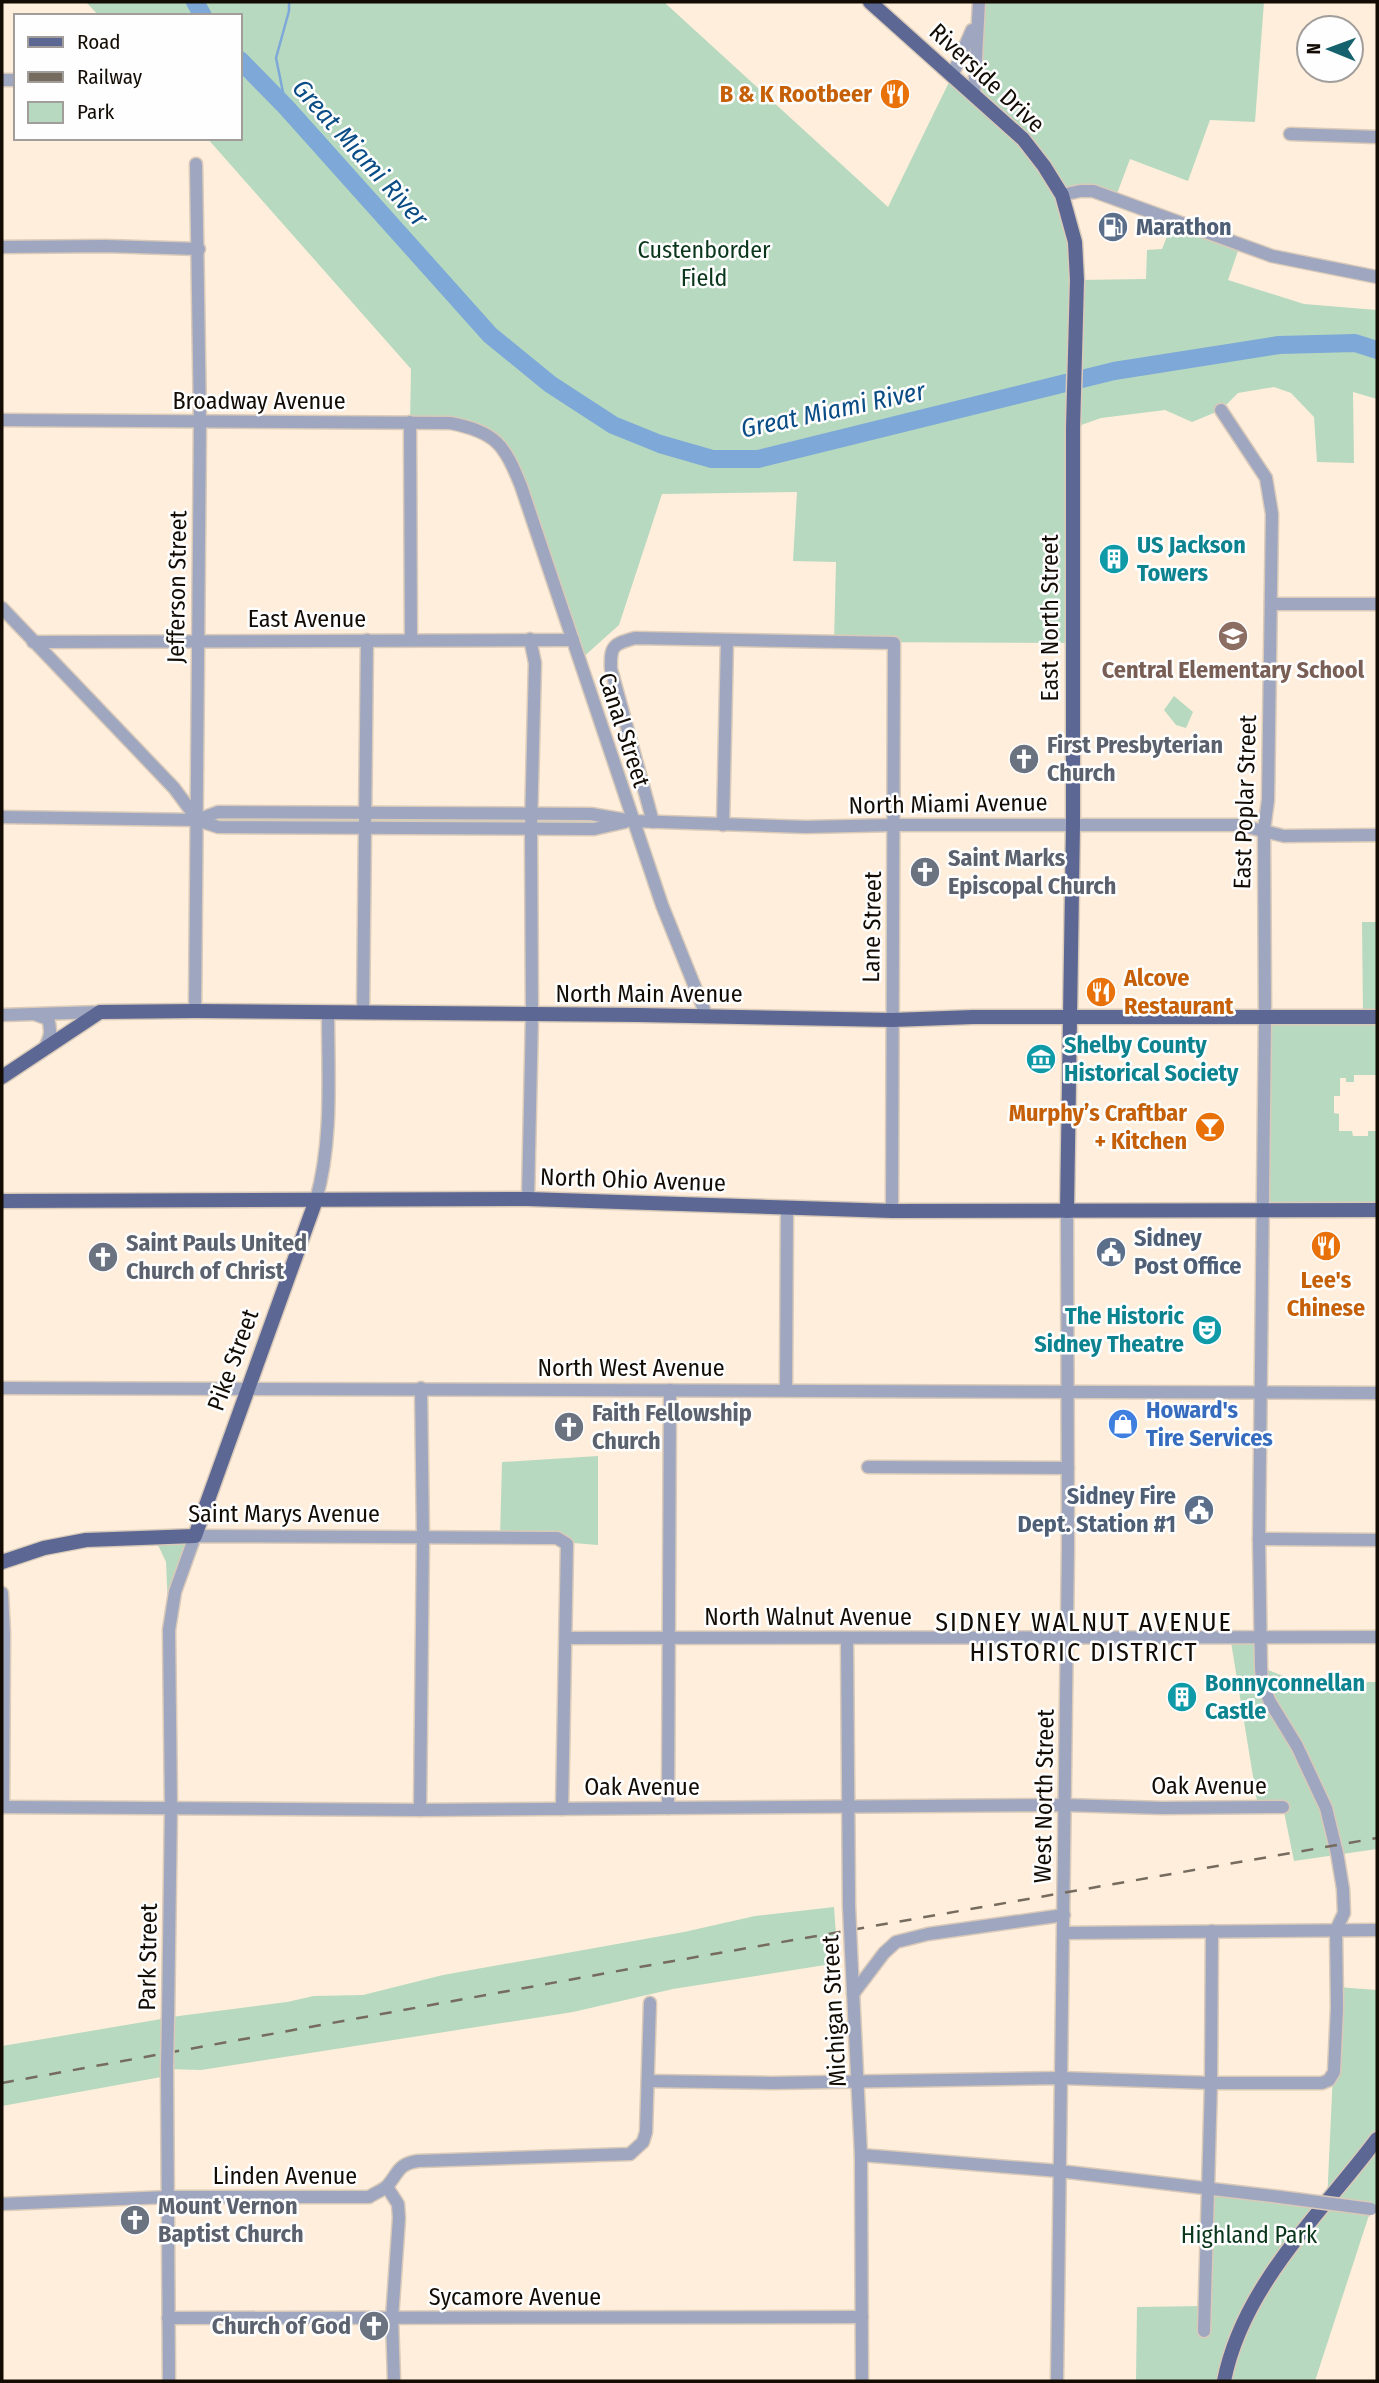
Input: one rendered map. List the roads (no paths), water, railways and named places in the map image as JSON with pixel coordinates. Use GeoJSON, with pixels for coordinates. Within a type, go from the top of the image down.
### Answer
{"type":"FeatureCollection","features":[{"type":"Feature","properties":{"kind":"main road","name":"Riverside Drive"},"geometry":{"type":"LineString","coordinates":[[870,2],[1023,139],[1062,195]]}},
{"type":"Feature","properties":{"kind":"main road","name":"East North Street"},"geometry":{"type":"LineString","coordinates":[[1062,195],[1075,242],[1077,280],[1073,428],[1073,824],[1067,1211]]}},
{"type":"Feature","properties":{"kind":"main road","name":"North Main Avenue"},"geometry":{"type":"LineString","coordinates":[[100,1012],[892,1020],[974,1017],[1377,1017]]}},
{"type":"Feature","properties":{"kind":"main road"},"geometry":{"type":"LineString","coordinates":[[2,1077],[100,1012]]}},
{"type":"Feature","properties":{"kind":"main road","name":"North Ohio Avenue"},"geometry":{"type":"LineString","coordinates":[[2,1201],[528,1199],[892,1211],[1377,1210]]}},
{"type":"Feature","properties":{"kind":"main road","name":"Pike Street"},"geometry":{"type":"LineString","coordinates":[[194,1536],[316,1200]]}},
{"type":"Feature","properties":{"kind":"main road","name":"Saint Marys Avenue"},"geometry":{"type":"LineString","coordinates":[[2,1562],[44,1548],[86,1540],[194,1536]]}},
{"type":"Feature","properties":{"kind":"main road"},"geometry":{"type":"LineString","coordinates":[[1224,2381],[1241,2327],[1262,2286],[1377,2139]]}},
{"type":"Feature","properties":{"kind":"street"},"geometry":{"type":"LineString","coordinates":[[974,95],[979,2]]}},
{"type":"Feature","properties":{"kind":"street"},"geometry":{"type":"LineString","coordinates":[[952,76],[977,20]]}},
{"type":"Feature","properties":{"kind":"street"},"geometry":{"type":"LineString","coordinates":[[1290,134],[1377,137]]}},
{"type":"Feature","properties":{"kind":"street","name":"Jefferson Street"},"geometry":{"type":"LineString","coordinates":[[195,1011],[200,422],[196,164]]}},
{"type":"Feature","properties":{"kind":"street"},"geometry":{"type":"LineString","coordinates":[[1062,195],[1093,191],[1272,257],[1377,277]]}},
{"type":"Feature","properties":{"kind":"street"},"geometry":{"type":"LineString","coordinates":[[2,247],[199,249]]}},
{"type":"Feature","properties":{"kind":"street","name":"East Poplar Street"},"geometry":{"type":"LineString","coordinates":[[1211,2084],[1329,2080],[1334,2072],[1336,1930],[1344,1913],[1343,1889],[1325,1808],[1297,1746],[1270,1702],[1262,1683],[1259,1539],[1265,1018],[1264,830],[1268,800],[1272,514],[1266,478],[1221,410]]}},
{"type":"Feature","properties":{"kind":"street","name":"Broadway Avenue"},"geometry":{"type":"LineString","coordinates":[[2,420],[450,422],[471,427],[491,438],[508,453]]}},
{"type":"Feature","properties":{"kind":"street"},"geometry":{"type":"LineString","coordinates":[[410,422],[411,640]]}},
{"type":"Feature","properties":{"kind":"street","name":"Canal Street"},"geometry":{"type":"LineString","coordinates":[[508,453],[632,821],[707,1017]]}},
{"type":"Feature","properties":{"kind":"street"},"geometry":{"type":"LineString","coordinates":[[1271,604],[1377,604]]}},
{"type":"Feature","properties":{"kind":"street"},"geometry":{"type":"LineString","coordinates":[[2,608],[174,788],[197,820]]}},
{"type":"Feature","properties":{"kind":"street"},"geometry":{"type":"LineString","coordinates":[[653,822],[611,669],[610,652],[617,643],[635,638],[727,641],[723,825]]}},
{"type":"Feature","properties":{"kind":"street"},"geometry":{"type":"LineString","coordinates":[[528,1199],[535,663],[530,639]]}},
{"type":"Feature","properties":{"kind":"street"},"geometry":{"type":"LineString","coordinates":[[363,1013],[368,640]]}},
{"type":"Feature","properties":{"kind":"street","name":"East Avenue"},"geometry":{"type":"LineString","coordinates":[[33,642],[573,640]]}},
{"type":"Feature","properties":{"kind":"street","name":"Lane Street"},"geometry":{"type":"LineString","coordinates":[[727,641],[894,643],[892,1211]]}},
{"type":"Feature","properties":{"kind":"street","name":"North Miami Avenue"},"geometry":{"type":"LineString","coordinates":[[197,820],[218,811],[531,812],[591,814],[632,821],[723,825],[1239,825],[1284,836],[1377,835]]}},
{"type":"Feature","properties":{"kind":"street","name":"North Miami Avenue"},"geometry":{"type":"LineString","coordinates":[[2,817],[197,820],[218,827],[364,828],[594,829],[632,821]]}},
{"type":"Feature","properties":{"kind":"street","name":"North Main Avenue"},"geometry":{"type":"LineString","coordinates":[[2,1014],[100,1012]]}},
{"type":"Feature","properties":{"kind":"street"},"geometry":{"type":"LineString","coordinates":[[316,1200],[324,1171],[328,1109],[328,1013]]}},
{"type":"Feature","properties":{"kind":"street"},"geometry":{"type":"LineString","coordinates":[[33,1014],[48,1019],[51,1028],[51,1037],[44,1049]]}},
{"type":"Feature","properties":{"kind":"street"},"geometry":{"type":"LineString","coordinates":[[786,1389],[787,1208]]}},
{"type":"Feature","properties":{"kind":"street","name":"West North Street"},"geometry":{"type":"LineString","coordinates":[[1057,2381],[1068,1468],[1067,1211]]}},
{"type":"Feature","properties":{"kind":"street","name":"North West Avenue"},"geometry":{"type":"LineString","coordinates":[[2,1388],[1377,1393]]}},
{"type":"Feature","properties":{"kind":"street"},"geometry":{"type":"LineString","coordinates":[[420,1810],[421,1388]]}},
{"type":"Feature","properties":{"kind":"street"},"geometry":{"type":"LineString","coordinates":[[668,1808],[670,1390]]}},
{"type":"Feature","properties":{"kind":"street"},"geometry":{"type":"LineString","coordinates":[[868,1467],[1068,1468]]}},
{"type":"Feature","properties":{"kind":"street","name":"Saint Marys Avenue"},"geometry":{"type":"LineString","coordinates":[[194,1536],[557,1538],[566,1544],[566,1638]]}},
{"type":"Feature","properties":{"kind":"street","name":"Park Street"},"geometry":{"type":"LineString","coordinates":[[169,2381],[169,1630],[175,1592],[194,1536]]}},
{"type":"Feature","properties":{"kind":"street"},"geometry":{"type":"LineString","coordinates":[[1259,1539],[1377,1540]]}},
{"type":"Feature","properties":{"kind":"street"},"geometry":{"type":"LineString","coordinates":[[2,1593],[3,1807]]}},
{"type":"Feature","properties":{"kind":"street","name":"North Walnut Avenue"},"geometry":{"type":"LineString","coordinates":[[566,1638],[1377,1637]]}},
{"type":"Feature","properties":{"kind":"street"},"geometry":{"type":"LineString","coordinates":[[562,1809],[566,1638]]}},
{"type":"Feature","properties":{"kind":"street","name":"Michigan Street"},"geometry":{"type":"LineString","coordinates":[[847,1639],[849,1906],[861,2155],[862,2381]]}},
{"type":"Feature","properties":{"kind":"street","name":"Oak Avenue"},"geometry":{"type":"LineString","coordinates":[[3,1807],[420,1810],[1064,1805],[1162,1808],[1283,1807]]}},
{"type":"Feature","properties":{"kind":"street"},"geometry":{"type":"LineString","coordinates":[[853,1994],[884,1953],[896,1942],[928,1934],[1064,1915]]}},
{"type":"Feature","properties":{"kind":"street"},"geometry":{"type":"LineString","coordinates":[[1064,1933],[1377,1930]]}},
{"type":"Feature","properties":{"kind":"street"},"geometry":{"type":"LineString","coordinates":[[1204,2331],[1212,1931]]}},
{"type":"Feature","properties":{"kind":"street"},"geometry":{"type":"LineString","coordinates":[[650,2003],[648,2081],[772,2083],[1060,2078],[1211,2084]]}},
{"type":"Feature","properties":{"kind":"street","name":"Linden Avenue"},"geometry":{"type":"LineString","coordinates":[[2,2204],[168,2197],[369,2197],[387,2187],[397,2170],[408,2162],[487,2157],[630,2154],[637,2150],[646,2132],[648,2081]]}},
{"type":"Feature","properties":{"kind":"street"},"geometry":{"type":"LineString","coordinates":[[861,2155],[1059,2171],[1374,2209]]}},
{"type":"Feature","properties":{"kind":"street"},"geometry":{"type":"LineString","coordinates":[[387,2187],[398,2204],[399,2218],[392,2318],[394,2381]]}},
{"type":"Feature","properties":{"kind":"street","name":"Sycamore Avenue"},"geometry":{"type":"LineString","coordinates":[[168,2318],[862,2317]]}},
{"type":"Feature","properties":{"kind":"waterway","name":"Great Miami River"},"geometry":{"type":"LineString","coordinates":[[195,2],[202,14]]}},
{"type":"Feature","properties":{"kind":"waterway"},"geometry":{"type":"LineString","coordinates":[[286,107],[276,58],[289,2]]}},
{"type":"Feature","properties":{"kind":"waterway","name":"Great Miami River"},"geometry":{"type":"LineString","coordinates":[[242,62],[286,107],[490,335],[550,384],[613,425],[660,444],[712,459],[758,459],[1114,371],[1279,345],[1355,343],[1377,350]]}},
{"type":"Feature","properties":{"kind":"railway"},"geometry":{"type":"LineString","coordinates":[[2,2083],[662,1963],[1377,1838]]}},
{"type":"Feature","properties":{"kind":"place","name":"B & K Rootbeer"},"geometry":{"type":"Point","coordinates":[895,94]}},
{"type":"Feature","properties":{"kind":"place","name":"Marathon"},"geometry":{"type":"Point","coordinates":[1113,227]}},
{"type":"Feature","properties":{"kind":"place","name":"US Jackson Towers"},"geometry":{"type":"Point","coordinates":[1114,559]}},
{"type":"Feature","properties":{"kind":"place","name":"Central Elementary School"},"geometry":{"type":"Point","coordinates":[1233,636]}},
{"type":"Feature","properties":{"kind":"place","name":"First Presbyterian Church"},"geometry":{"type":"Point","coordinates":[1024,759]}},
{"type":"Feature","properties":{"kind":"place","name":"Saint Marks Episcopal Church"},"geometry":{"type":"Point","coordinates":[925,872]}},
{"type":"Feature","properties":{"kind":"place","name":"Alcove Restaurant"},"geometry":{"type":"Point","coordinates":[1101,992]}},
{"type":"Feature","properties":{"kind":"place","name":"Shelby County Historical Society"},"geometry":{"type":"Point","coordinates":[1041,1059]}},
{"type":"Feature","properties":{"kind":"place","name":"Murphy’s Craftbar + Kitchen"},"geometry":{"type":"Point","coordinates":[1210,1127]}},
{"type":"Feature","properties":{"kind":"place","name":"Lee's Chinese"},"geometry":{"type":"Point","coordinates":[1326,1246]}},
{"type":"Feature","properties":{"kind":"place","name":"Sidney Post Office"},"geometry":{"type":"Point","coordinates":[1111,1252]}},
{"type":"Feature","properties":{"kind":"place","name":"Saint Pauls United Church of Christ"},"geometry":{"type":"Point","coordinates":[103,1257]}},
{"type":"Feature","properties":{"kind":"place","name":"The Historic Sidney Theatre"},"geometry":{"type":"Point","coordinates":[1207,1330]}},
{"type":"Feature","properties":{"kind":"place","name":"Howard's Tire Services"},"geometry":{"type":"Point","coordinates":[1123,1424]}},
{"type":"Feature","properties":{"kind":"place","name":"Faith Fellowship Church"},"geometry":{"type":"Point","coordinates":[569,1427]}},
{"type":"Feature","properties":{"kind":"place","name":"Sidney Fire Dept. Station #1"},"geometry":{"type":"Point","coordinates":[1199,1510]}},
{"type":"Feature","properties":{"kind":"place","name":"Bonnyconnellan Castle"},"geometry":{"type":"Point","coordinates":[1182,1697]}},
{"type":"Feature","properties":{"kind":"place","name":"Mount Vernon Baptist Church"},"geometry":{"type":"Point","coordinates":[135,2220]}},
{"type":"Feature","properties":{"kind":"place","name":"Church of God"},"geometry":{"type":"Point","coordinates":[374,2326]}},
{"type":"Feature","properties":{"kind":"district","name":"SIDNEY WALNUT AVENUE HISTORIC DISTRICT"},"geometry":{"type":"Point","coordinates":[1084,1637]}},
{"type":"Feature","properties":{"kind":"park label","name":"Custenborder Field"},"geometry":{"type":"Point","coordinates":[704,264]}},
{"type":"Feature","properties":{"kind":"park label","name":"Highland Park"},"geometry":{"type":"Point","coordinates":[1249,2235]}}]}
